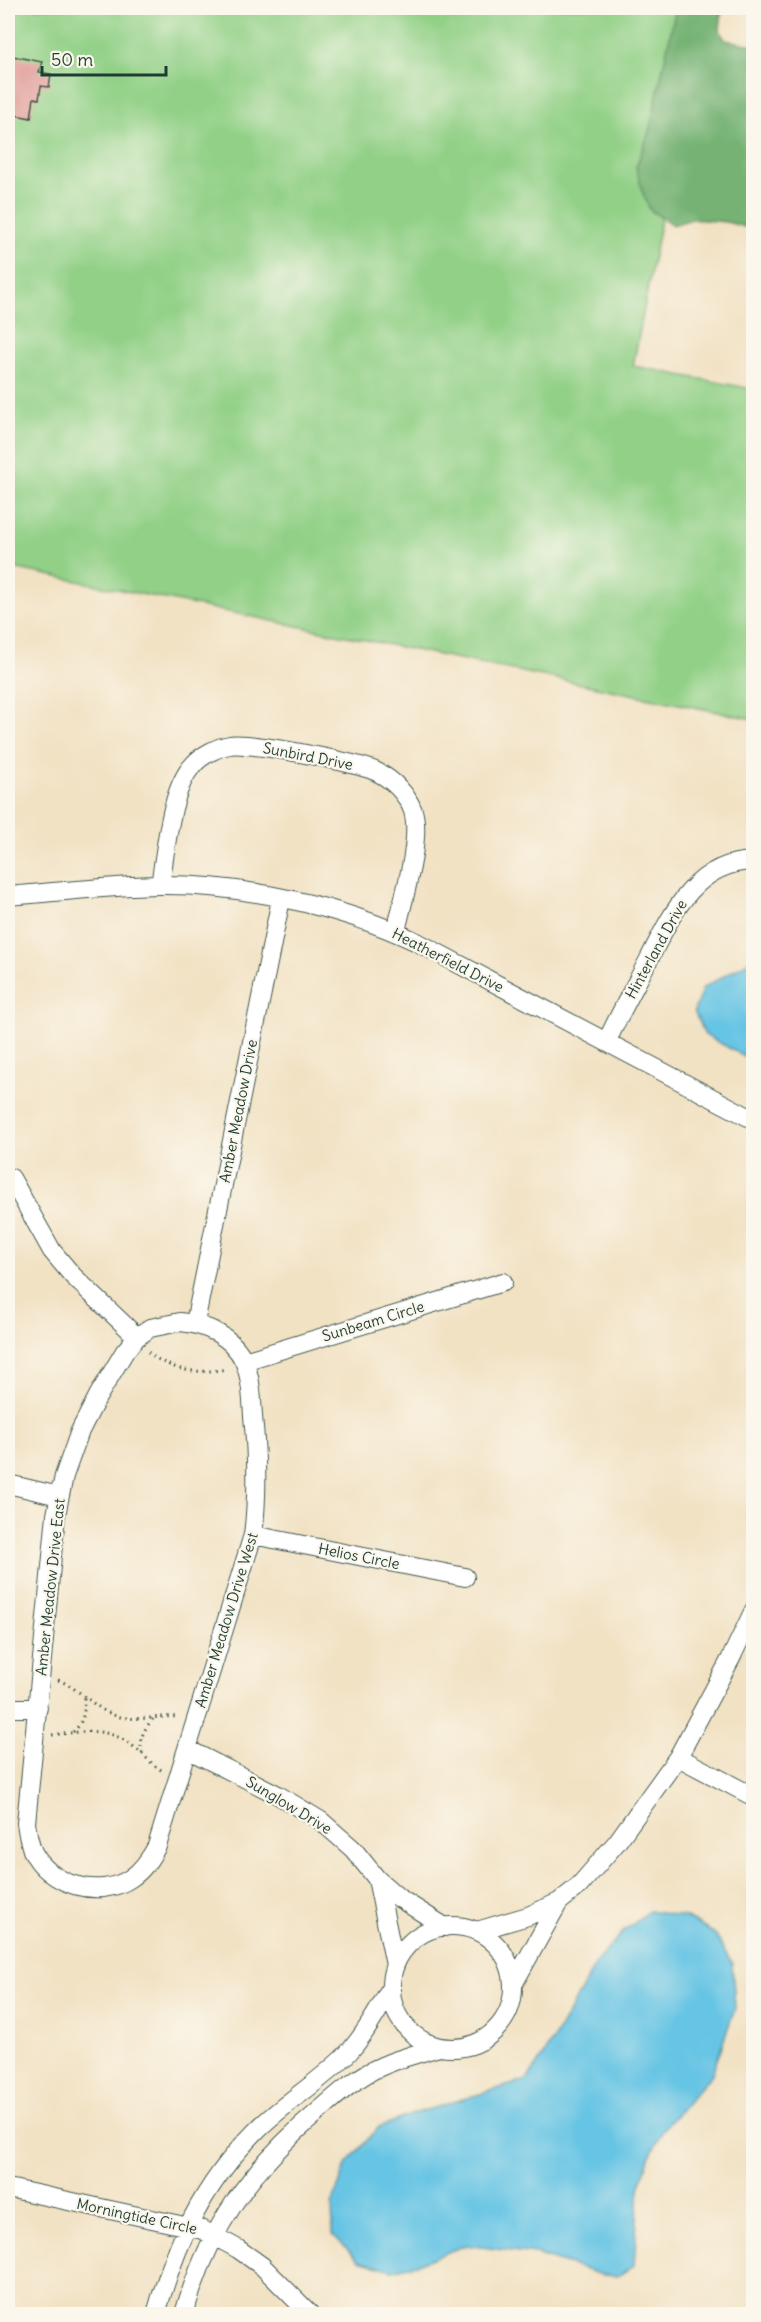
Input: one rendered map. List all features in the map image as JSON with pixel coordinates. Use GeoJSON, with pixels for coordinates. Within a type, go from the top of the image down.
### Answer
{"type":"FeatureCollection","features":[{"type":"Feature","properties":{"kind":"street","name":"Sunbird Drive"},"geometry":{"type":"LineString","coordinates":[[160,885],[177,794],[183,777],[195,763],[208,754],[230,745],[249,744],[351,764],[375,770],[389,780],[407,799],[414,813],[415,843],[396,932]]}},
{"type":"Feature","properties":{"kind":"street","name":"Hinterland Drive"},"geometry":{"type":"LineString","coordinates":[[607,1041],[672,913],[687,892],[708,874],[727,865],[753,861]]}},
{"type":"Feature","properties":{"kind":"street","name":"Heatherfield Drive"},"geometry":{"type":"LineString","coordinates":[[8,896],[160,885],[216,888],[318,907],[396,932],[607,1041],[753,1120]]}},
{"type":"Feature","properties":{"kind":"street","name":"Amber Meadow Drive"},"geometry":{"type":"LineString","coordinates":[[195,1323],[280,899]]}},
{"type":"Feature","properties":{"kind":"street"},"geometry":{"type":"LineString","coordinates":[[11,1178],[52,1251],[73,1276],[136,1337]]}},
{"type":"Feature","properties":{"kind":"street","name":"Sunbeam Circle"},"geometry":{"type":"LineString","coordinates":[[235,1365],[503,1282]]}},
{"type":"Feature","properties":{"kind":"street","name":"Amber Meadow Drive East"},"geometry":{"type":"LineString","coordinates":[[84,1887],[66,1882],[48,1871],[33,1851],[28,1835],[27,1802],[59,1496],[80,1431],[113,1370],[136,1337],[150,1328],[166,1323],[195,1323]]}},
{"type":"Feature","properties":{"kind":"street"},"geometry":{"type":"LineString","coordinates":[[195,1323],[220,1335],[238,1351],[235,1365]]}},
{"type":"Feature","properties":{"kind":"street","name":"Amber Meadow Drive West"},"geometry":{"type":"LineString","coordinates":[[84,1887],[99,1888],[119,1884],[131,1879],[149,1861],[156,1846],[187,1749],[253,1535],[257,1460],[252,1405],[235,1365]]}},
{"type":"Feature","properties":{"kind":"street"},"geometry":{"type":"LineString","coordinates":[[8,1484],[59,1496]]}},
{"type":"Feature","properties":{"kind":"street","name":"Helios Circle"},"geometry":{"type":"LineString","coordinates":[[253,1535],[465,1577]]}},
{"type":"Feature","properties":{"kind":"street"},"geometry":{"type":"LineString","coordinates":[[477,1931],[528,1916],[559,1902],[579,1886],[617,1842],[678,1757],[730,1660],[753,1610]]}},
{"type":"Feature","properties":{"kind":"street"},"geometry":{"type":"LineString","coordinates":[[8,1708],[38,1708]]}},
{"type":"Feature","properties":{"kind":"street","name":"Sunglow Drive"},"geometry":{"type":"LineString","coordinates":[[187,1749],[278,1795],[321,1821],[353,1849],[377,1879],[399,1898],[445,1927]]}},
{"type":"Feature","properties":{"kind":"street"},"geometry":{"type":"LineString","coordinates":[[678,1757],[753,1797]]}},
{"type":"Feature","properties":{"kind":"street","name":"Sunglow Drive"},"geometry":{"type":"LineString","coordinates":[[377,1879],[395,1965]]}},
{"type":"Feature","properties":{"kind":"street"},"geometry":{"type":"LineString","coordinates":[[514,1983],[559,1902]]}},
{"type":"Feature","properties":{"kind":"street"},"geometry":{"type":"LineString","coordinates":[[156,2314],[176,2250],[211,2186],[240,2149],[275,2113],[349,2052],[380,2010],[391,1987],[395,1965],[406,1947],[427,1932],[445,1927],[464,1927],[477,1931],[493,1941],[510,1965],[514,1983],[511,2007],[507,2017],[486,2038],[472,2045],[458,2048],[439,2047],[381,2066],[343,2090],[302,2125],[262,2164],[236,2198],[214,2235],[195,2278],[184,2314]]}},
{"type":"Feature","properties":{"kind":"street"},"geometry":{"type":"LineString","coordinates":[[391,1987],[394,2006],[403,2024],[412,2034],[439,2047]]}},
{"type":"Feature","properties":{"kind":"street","name":"Morningtide Circle"},"geometry":{"type":"LineString","coordinates":[[8,2188],[188,2226],[214,2235],[262,2266],[310,2314]]}},
{"type":"Feature","properties":{"kind":"path"},"geometry":{"type":"LineString","coordinates":[[142,1358],[153,1348]]}},
{"type":"Feature","properties":{"kind":"path"},"geometry":{"type":"LineString","coordinates":[[148,1352],[158,1360],[195,1373],[235,1365]]}},
{"type":"Feature","properties":{"kind":"path"},"geometry":{"type":"LineString","coordinates":[[225,1362],[235,1365]]}},
{"type":"Feature","properties":{"kind":"path"},"geometry":{"type":"LineString","coordinates":[[230,1376],[235,1365]]}},
{"type":"Feature","properties":{"kind":"path"},"geometry":{"type":"LineString","coordinates":[[57,1691],[58,1680],[76,1689],[110,1714],[141,1720],[179,1717]]}},
{"type":"Feature","properties":{"kind":"path"},"geometry":{"type":"LineString","coordinates":[[72,1733],[79,1727],[84,1717],[83,1695]]}},
{"type":"Feature","properties":{"kind":"path"},"geometry":{"type":"LineString","coordinates":[[176,1728],[182,1707]]}},
{"type":"Feature","properties":{"kind":"path"},"geometry":{"type":"LineString","coordinates":[[143,1756],[140,1745],[142,1733],[154,1718]]}},
{"type":"Feature","properties":{"kind":"path"},"geometry":{"type":"LineString","coordinates":[[53,1724],[52,1736],[97,1731],[111,1734],[132,1745],[153,1766],[163,1771],[160,1781]]}},
{"type":"Feature","properties":{"kind":"green space"},"geometry":{"type":"Polygon","coordinates":[[[8,8],[701,8],[633,366],[753,389],[753,719],[8,567],[8,8]]]}},
{"type":"Feature","properties":{"kind":"green space"},"geometry":{"type":"Polygon","coordinates":[[[676,8],[722,8],[720,30],[725,40],[753,45],[753,229],[726,222],[692,219],[673,225],[650,210],[642,191],[636,167],[649,132],[676,8]]]}},
{"type":"Feature","properties":{"kind":"water"},"geometry":{"type":"Polygon","coordinates":[[[753,959],[753,1061],[705,1035],[694,1011],[703,988],[753,959]]]}},
{"type":"Feature","properties":{"kind":"water"},"geometry":{"type":"Polygon","coordinates":[[[649,1911],[685,1917],[715,1934],[732,1964],[735,2008],[712,2074],[663,2130],[649,2158],[639,2189],[634,2265],[618,2276],[602,2275],[535,2254],[466,2245],[417,2264],[392,2270],[359,2260],[333,2235],[332,2204],[347,2163],[379,2127],[416,2113],[527,2080],[553,2040],[598,1960],[621,1934],[649,1911]]]}},
{"type":"Feature","properties":{"kind":"building"},"geometry":{"type":"Polygon","coordinates":[[[8,55],[42,62],[39,72],[51,74],[49,87],[41,86],[39,99],[34,98],[31,118],[10,114],[11,110],[8,109],[8,55]]]}}]}
